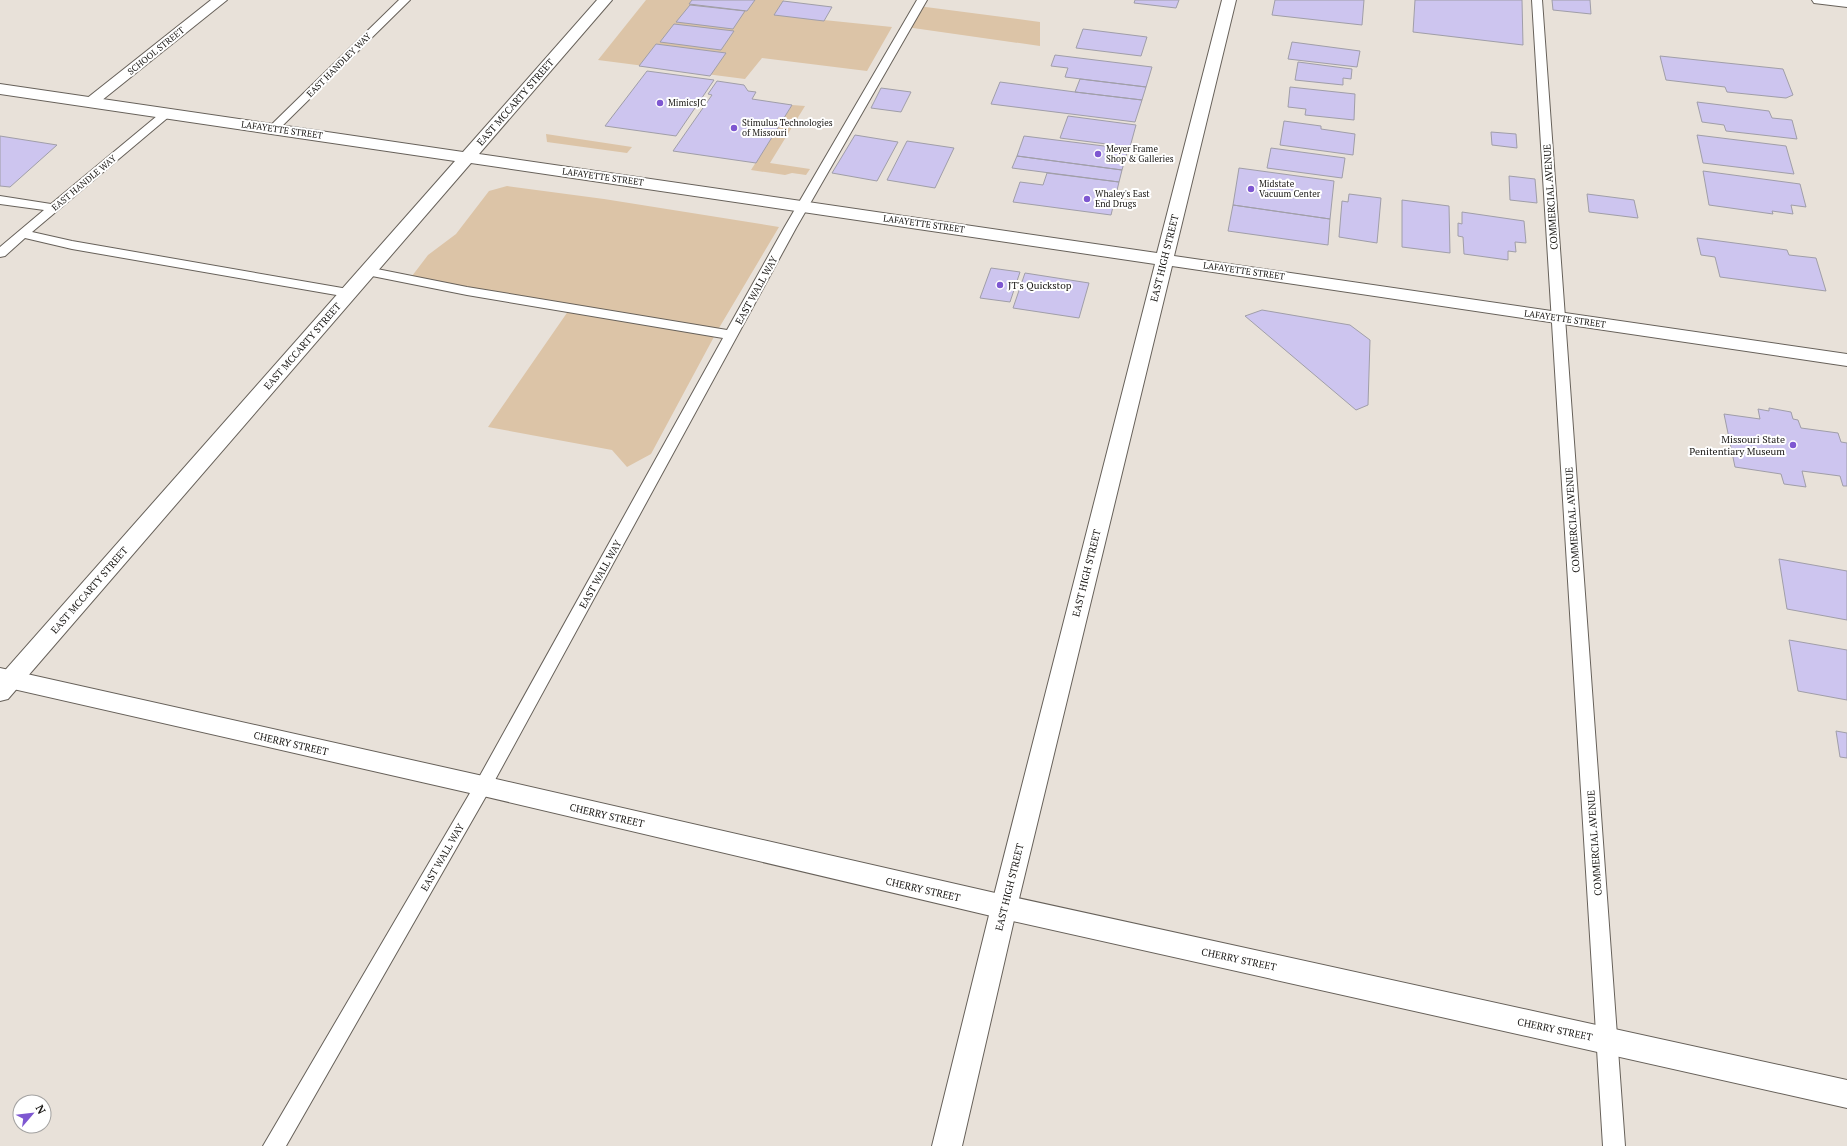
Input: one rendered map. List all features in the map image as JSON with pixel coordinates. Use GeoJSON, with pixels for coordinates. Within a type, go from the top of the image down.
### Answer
{"type":"FeatureCollection","features":[{"type":"Feature","properties":{"kind":"main road","name":"SCHOOL STREET"},"geometry":{"type":"LineString","coordinates":[[91,102],[220,0]]}},
{"type":"Feature","properties":{"kind":"main road","name":"EAST MCCARTY STREET"},"geometry":{"type":"LineString","coordinates":[[4,683],[605,0]]}},
{"type":"Feature","properties":{"kind":"main road","name":"EAST HIGH STREET"},"geometry":{"type":"LineString","coordinates":[[947,1146],[1004,908],[1229,0]]}},
{"type":"Feature","properties":{"kind":"main road"},"geometry":{"type":"LineString","coordinates":[[1819,0],[1847,3]]}},
{"type":"Feature","properties":{"kind":"main road","name":"LAFAYETTE STREET"},"geometry":{"type":"LineString","coordinates":[[0,89],[1847,360]]}},
{"type":"Feature","properties":{"kind":"main road","name":"CHERRY STREET"},"geometry":{"type":"LineString","coordinates":[[4,683],[483,786],[1004,908],[1608,1040],[1847,1094]]}},
{"type":"Feature","properties":{"kind":"lane","name":"EAST HANDLEY WAY"},"geometry":{"type":"LineString","coordinates":[[273,129],[404,0]]}},
{"type":"Feature","properties":{"kind":"lane","name":"EAST WALL WAY"},"geometry":{"type":"LineString","coordinates":[[274,1146],[483,786],[802,206],[922,0]]}},
{"type":"Feature","properties":{"kind":"lane","name":"COMMERCIAL AVENUE"},"geometry":{"type":"LineString","coordinates":[[1537,0],[1614,1146]]}},
{"type":"Feature","properties":{"kind":"lane","name":"EAST HANDLE WAY"},"geometry":{"type":"LineString","coordinates":[[0,253],[167,113]]}},
{"type":"Feature","properties":{"kind":"lane"},"geometry":{"type":"LineString","coordinates":[[0,200],[54,208]]}},
{"type":"Feature","properties":{"kind":"lane"},"geometry":{"type":"LineString","coordinates":[[23,234],[72,245],[348,293]]}},
{"type":"Feature","properties":{"kind":"lane"},"geometry":{"type":"LineString","coordinates":[[367,271],[467,291],[571,307],[618,317],[731,335]]}},
{"type":"Feature","properties":{"kind":"shaded area"},"geometry":{"type":"Polygon","coordinates":[[[646,0],[784,0],[775,15],[892,27],[867,71],[762,58],[745,79],[598,60],[646,0]]]}},
{"type":"Feature","properties":{"kind":"shaded area"},"geometry":{"type":"Polygon","coordinates":[[[918,6],[1040,22],[1040,46],[906,27],[918,6]]]}},
{"type":"Feature","properties":{"kind":"shaded area"},"geometry":{"type":"Polygon","coordinates":[[[792,105],[805,106],[770,163],[810,169],[806,175],[792,173],[785,175],[751,170],[792,105]]]}},
{"type":"Feature","properties":{"kind":"shaded area"},"geometry":{"type":"Polygon","coordinates":[[[546,134],[632,147],[627,153],[547,142],[546,134]]]}},
{"type":"Feature","properties":{"kind":"shaded area"},"geometry":{"type":"Polygon","coordinates":[[[507,186],[604,199],[779,227],[716,333],[651,454],[627,467],[612,450],[488,427],[571,307],[409,280],[428,255],[456,234],[489,191],[507,186]]]}},
{"type":"Feature","properties":{"kind":"building"},"geometry":{"type":"Polygon","coordinates":[[[692,0],[755,0],[747,11],[689,4],[692,0]]]}},
{"type":"Feature","properties":{"kind":"building"},"geometry":{"type":"Polygon","coordinates":[[[1135,0],[1179,0],[1176,8],[1134,3],[1135,0]]]}},
{"type":"Feature","properties":{"kind":"building"},"geometry":{"type":"Polygon","coordinates":[[[1275,0],[1364,0],[1362,25],[1272,15],[1275,0]]]}},
{"type":"Feature","properties":{"kind":"building"},"geometry":{"type":"Polygon","coordinates":[[[1415,0],[1522,0],[1523,45],[1413,32],[1415,0]]]}},
{"type":"Feature","properties":{"kind":"building"},"geometry":{"type":"Polygon","coordinates":[[[1552,0],[1590,0],[1591,14],[1553,10],[1552,0]]]}},
{"type":"Feature","properties":{"kind":"building"},"geometry":{"type":"Polygon","coordinates":[[[783,1],[832,7],[824,21],[774,15],[783,1]]]}},
{"type":"Feature","properties":{"kind":"building"},"geometry":{"type":"Polygon","coordinates":[[[690,5],[745,11],[733,29],[676,22],[690,5]]]}},
{"type":"Feature","properties":{"kind":"building"},"geometry":{"type":"Polygon","coordinates":[[[674,24],[734,31],[721,50],[660,42],[674,24]]]}},
{"type":"Feature","properties":{"kind":"building"},"geometry":{"type":"Polygon","coordinates":[[[1083,29],[1147,37],[1141,56],[1076,48],[1083,29]]]}},
{"type":"Feature","properties":{"kind":"building"},"geometry":{"type":"Polygon","coordinates":[[[1292,42],[1360,51],[1357,67],[1288,59],[1292,42]]]}},
{"type":"Feature","properties":{"kind":"building"},"geometry":{"type":"Polygon","coordinates":[[[656,44],[726,53],[710,76],[639,66],[656,44]]]}},
{"type":"Feature","properties":{"kind":"building"},"geometry":{"type":"Polygon","coordinates":[[[1055,55],[1152,67],[1146,87],[1065,77],[1068,68],[1051,66],[1055,55]]]}},
{"type":"Feature","properties":{"kind":"building"},"geometry":{"type":"Polygon","coordinates":[[[1660,56],[1783,69],[1793,95],[1786,98],[1727,92],[1725,87],[1666,80],[1660,56]]]}},
{"type":"Feature","properties":{"kind":"building"},"geometry":{"type":"Polygon","coordinates":[[[1298,62],[1352,69],[1351,79],[1343,78],[1343,85],[1295,80],[1298,62]]]}},
{"type":"Feature","properties":{"kind":"building","name":"MimicsJC"},"geometry":{"type":"Polygon","coordinates":[[[647,71],[714,80],[676,136],[605,126],[647,71]]]}},
{"type":"Feature","properties":{"kind":"building"},"geometry":{"type":"Polygon","coordinates":[[[1080,79],[1146,87],[1142,100],[1075,92],[1080,79]]]}},
{"type":"Feature","properties":{"kind":"building","name":"Stimulus Technologies of Missouri"},"geometry":{"type":"Polygon","coordinates":[[[717,81],[744,85],[748,91],[756,92],[752,99],[792,105],[756,163],[673,151],[712,95],[708,94],[717,81]]]}},
{"type":"Feature","properties":{"kind":"building"},"geometry":{"type":"Polygon","coordinates":[[[1000,82],[1142,100],[1135,122],[991,104],[1000,82]]]}},
{"type":"Feature","properties":{"kind":"building"},"geometry":{"type":"Polygon","coordinates":[[[1290,87],[1355,94],[1354,120],[1305,115],[1306,109],[1288,107],[1290,87]]]}},
{"type":"Feature","properties":{"kind":"building"},"geometry":{"type":"Polygon","coordinates":[[[881,88],[911,92],[901,112],[871,108],[881,88]]]}},
{"type":"Feature","properties":{"kind":"building"},"geometry":{"type":"Polygon","coordinates":[[[1697,102],[1769,111],[1772,118],[1792,120],[1797,139],[1726,131],[1724,125],[1702,122],[1697,102]]]}},
{"type":"Feature","properties":{"kind":"building"},"geometry":{"type":"Polygon","coordinates":[[[1068,116],[1136,125],[1130,147],[1060,138],[1068,116]]]}},
{"type":"Feature","properties":{"kind":"building"},"geometry":{"type":"Polygon","coordinates":[[[1284,121],[1321,126],[1321,129],[1355,134],[1353,155],[1280,145],[1284,121]]]}},
{"type":"Feature","properties":{"kind":"building"},"geometry":{"type":"Polygon","coordinates":[[[1491,132],[1516,134],[1517,148],[1492,145],[1491,132]]]}},
{"type":"Feature","properties":{"kind":"building"},"geometry":{"type":"Polygon","coordinates":[[[855,135],[898,142],[877,181],[832,173],[855,135]]]}},
{"type":"Feature","properties":{"kind":"building"},"geometry":{"type":"Polygon","coordinates":[[[1697,135],[1786,146],[1794,174],[1703,163],[1697,135]]]}},
{"type":"Feature","properties":{"kind":"building"},"geometry":{"type":"Polygon","coordinates":[[[0,136],[57,145],[10,187],[0,186],[0,136]]]}},
{"type":"Feature","properties":{"kind":"building"},"geometry":{"type":"Polygon","coordinates":[[[1024,136],[1128,149],[1122,170],[1017,156],[1024,136]]]}},
{"type":"Feature","properties":{"kind":"building"},"geometry":{"type":"Polygon","coordinates":[[[907,141],[954,148],[935,188],[887,180],[907,141]]]}},
{"type":"Feature","properties":{"kind":"building"},"geometry":{"type":"Polygon","coordinates":[[[1271,148],[1345,158],[1342,178],[1267,168],[1271,148]]]}},
{"type":"Feature","properties":{"kind":"building"},"geometry":{"type":"Polygon","coordinates":[[[1017,156],[1122,170],[1119,182],[1012,168],[1017,156]]]}},
{"type":"Feature","properties":{"kind":"building"},"geometry":{"type":"Polygon","coordinates":[[[1239,168],[1334,181],[1330,219],[1233,205],[1239,168]]]}},
{"type":"Feature","properties":{"kind":"building"},"geometry":{"type":"Polygon","coordinates":[[[1703,171],[1800,184],[1806,207],[1791,205],[1793,214],[1772,211],[1773,214],[1709,205],[1703,171]]]}},
{"type":"Feature","properties":{"kind":"building"},"geometry":{"type":"Polygon","coordinates":[[[1047,173],[1119,182],[1111,215],[1013,202],[1020,182],[1043,185],[1047,173]]]}},
{"type":"Feature","properties":{"kind":"building"},"geometry":{"type":"Polygon","coordinates":[[[1509,176],[1535,179],[1537,203],[1510,200],[1509,176]]]}},
{"type":"Feature","properties":{"kind":"building"},"geometry":{"type":"Polygon","coordinates":[[[1349,194],[1381,198],[1377,243],[1339,237],[1342,201],[1348,202],[1349,194]]]}},
{"type":"Feature","properties":{"kind":"building"},"geometry":{"type":"Polygon","coordinates":[[[1587,194],[1634,200],[1638,218],[1589,212],[1587,194]]]}},
{"type":"Feature","properties":{"kind":"building"},"geometry":{"type":"Polygon","coordinates":[[[1402,200],[1449,206],[1450,253],[1402,247],[1402,200]]]}},
{"type":"Feature","properties":{"kind":"building"},"geometry":{"type":"Polygon","coordinates":[[[1233,205],[1330,219],[1328,245],[1228,231],[1233,205]]]}},
{"type":"Feature","properties":{"kind":"building"},"geometry":{"type":"Polygon","coordinates":[[[1462,212],[1524,221],[1526,243],[1515,242],[1516,252],[1508,251],[1508,260],[1464,254],[1463,237],[1458,236],[1458,223],[1462,224],[1462,212]]]}},
{"type":"Feature","properties":{"kind":"building"},"geometry":{"type":"Polygon","coordinates":[[[1697,238],[1787,250],[1789,255],[1816,258],[1826,291],[1720,277],[1715,257],[1701,255],[1697,238]]]}},
{"type":"Feature","properties":{"kind":"building","name":"JT's Quickstop"},"geometry":{"type":"Polygon","coordinates":[[[991,268],[1020,272],[1010,302],[980,298],[991,268]]]}},
{"type":"Feature","properties":{"kind":"building"},"geometry":{"type":"Polygon","coordinates":[[[1025,273],[1089,283],[1079,318],[1013,308],[1025,273]]]}},
{"type":"Feature","properties":{"kind":"building"},"geometry":{"type":"Polygon","coordinates":[[[1262,310],[1350,325],[1370,340],[1368,405],[1356,410],[1245,316],[1262,310]]]}},
{"type":"Feature","properties":{"kind":"building"},"geometry":{"type":"Polygon","coordinates":[[[1769,408],[1791,412],[1793,419],[1798,420],[1801,428],[1838,433],[1841,442],[1847,443],[1847,486],[1843,486],[1840,476],[1802,471],[1806,487],[1784,484],[1781,474],[1735,467],[1724,414],[1760,419],[1758,409],[1769,411],[1769,408]]]}},
{"type":"Feature","properties":{"kind":"building"},"geometry":{"type":"Polygon","coordinates":[[[1779,559],[1847,571],[1847,620],[1787,609],[1779,559]]]}},
{"type":"Feature","properties":{"kind":"building"},"geometry":{"type":"Polygon","coordinates":[[[1789,640],[1847,650],[1847,700],[1798,691],[1789,640]]]}},
{"type":"Feature","properties":{"kind":"building"},"geometry":{"type":"Polygon","coordinates":[[[1836,731],[1847,733],[1847,758],[1840,757],[1836,731]]]}},
{"type":"Feature","properties":{"kind":"place","name":"MimicsJC"},"geometry":{"type":"Point","coordinates":[660,103]}},
{"type":"Feature","properties":{"kind":"place","name":"Stimulus Technologies of Missouri"},"geometry":{"type":"Point","coordinates":[734,128]}},
{"type":"Feature","properties":{"kind":"place","name":"Meyer Frame Shop & Galleries"},"geometry":{"type":"Point","coordinates":[1098,154]}},
{"type":"Feature","properties":{"kind":"place","name":"Midstate Vacuum Center"},"geometry":{"type":"Point","coordinates":[1251,189]}},
{"type":"Feature","properties":{"kind":"place","name":"Whaley's East End Drugs"},"geometry":{"type":"Point","coordinates":[1087,199]}},
{"type":"Feature","properties":{"kind":"place","name":"JT's Quickstop"},"geometry":{"type":"Point","coordinates":[1000,285]}},
{"type":"Feature","properties":{"kind":"place","name":"Missouri State Penitentiary Museum"},"geometry":{"type":"Point","coordinates":[1793,445]}}]}
